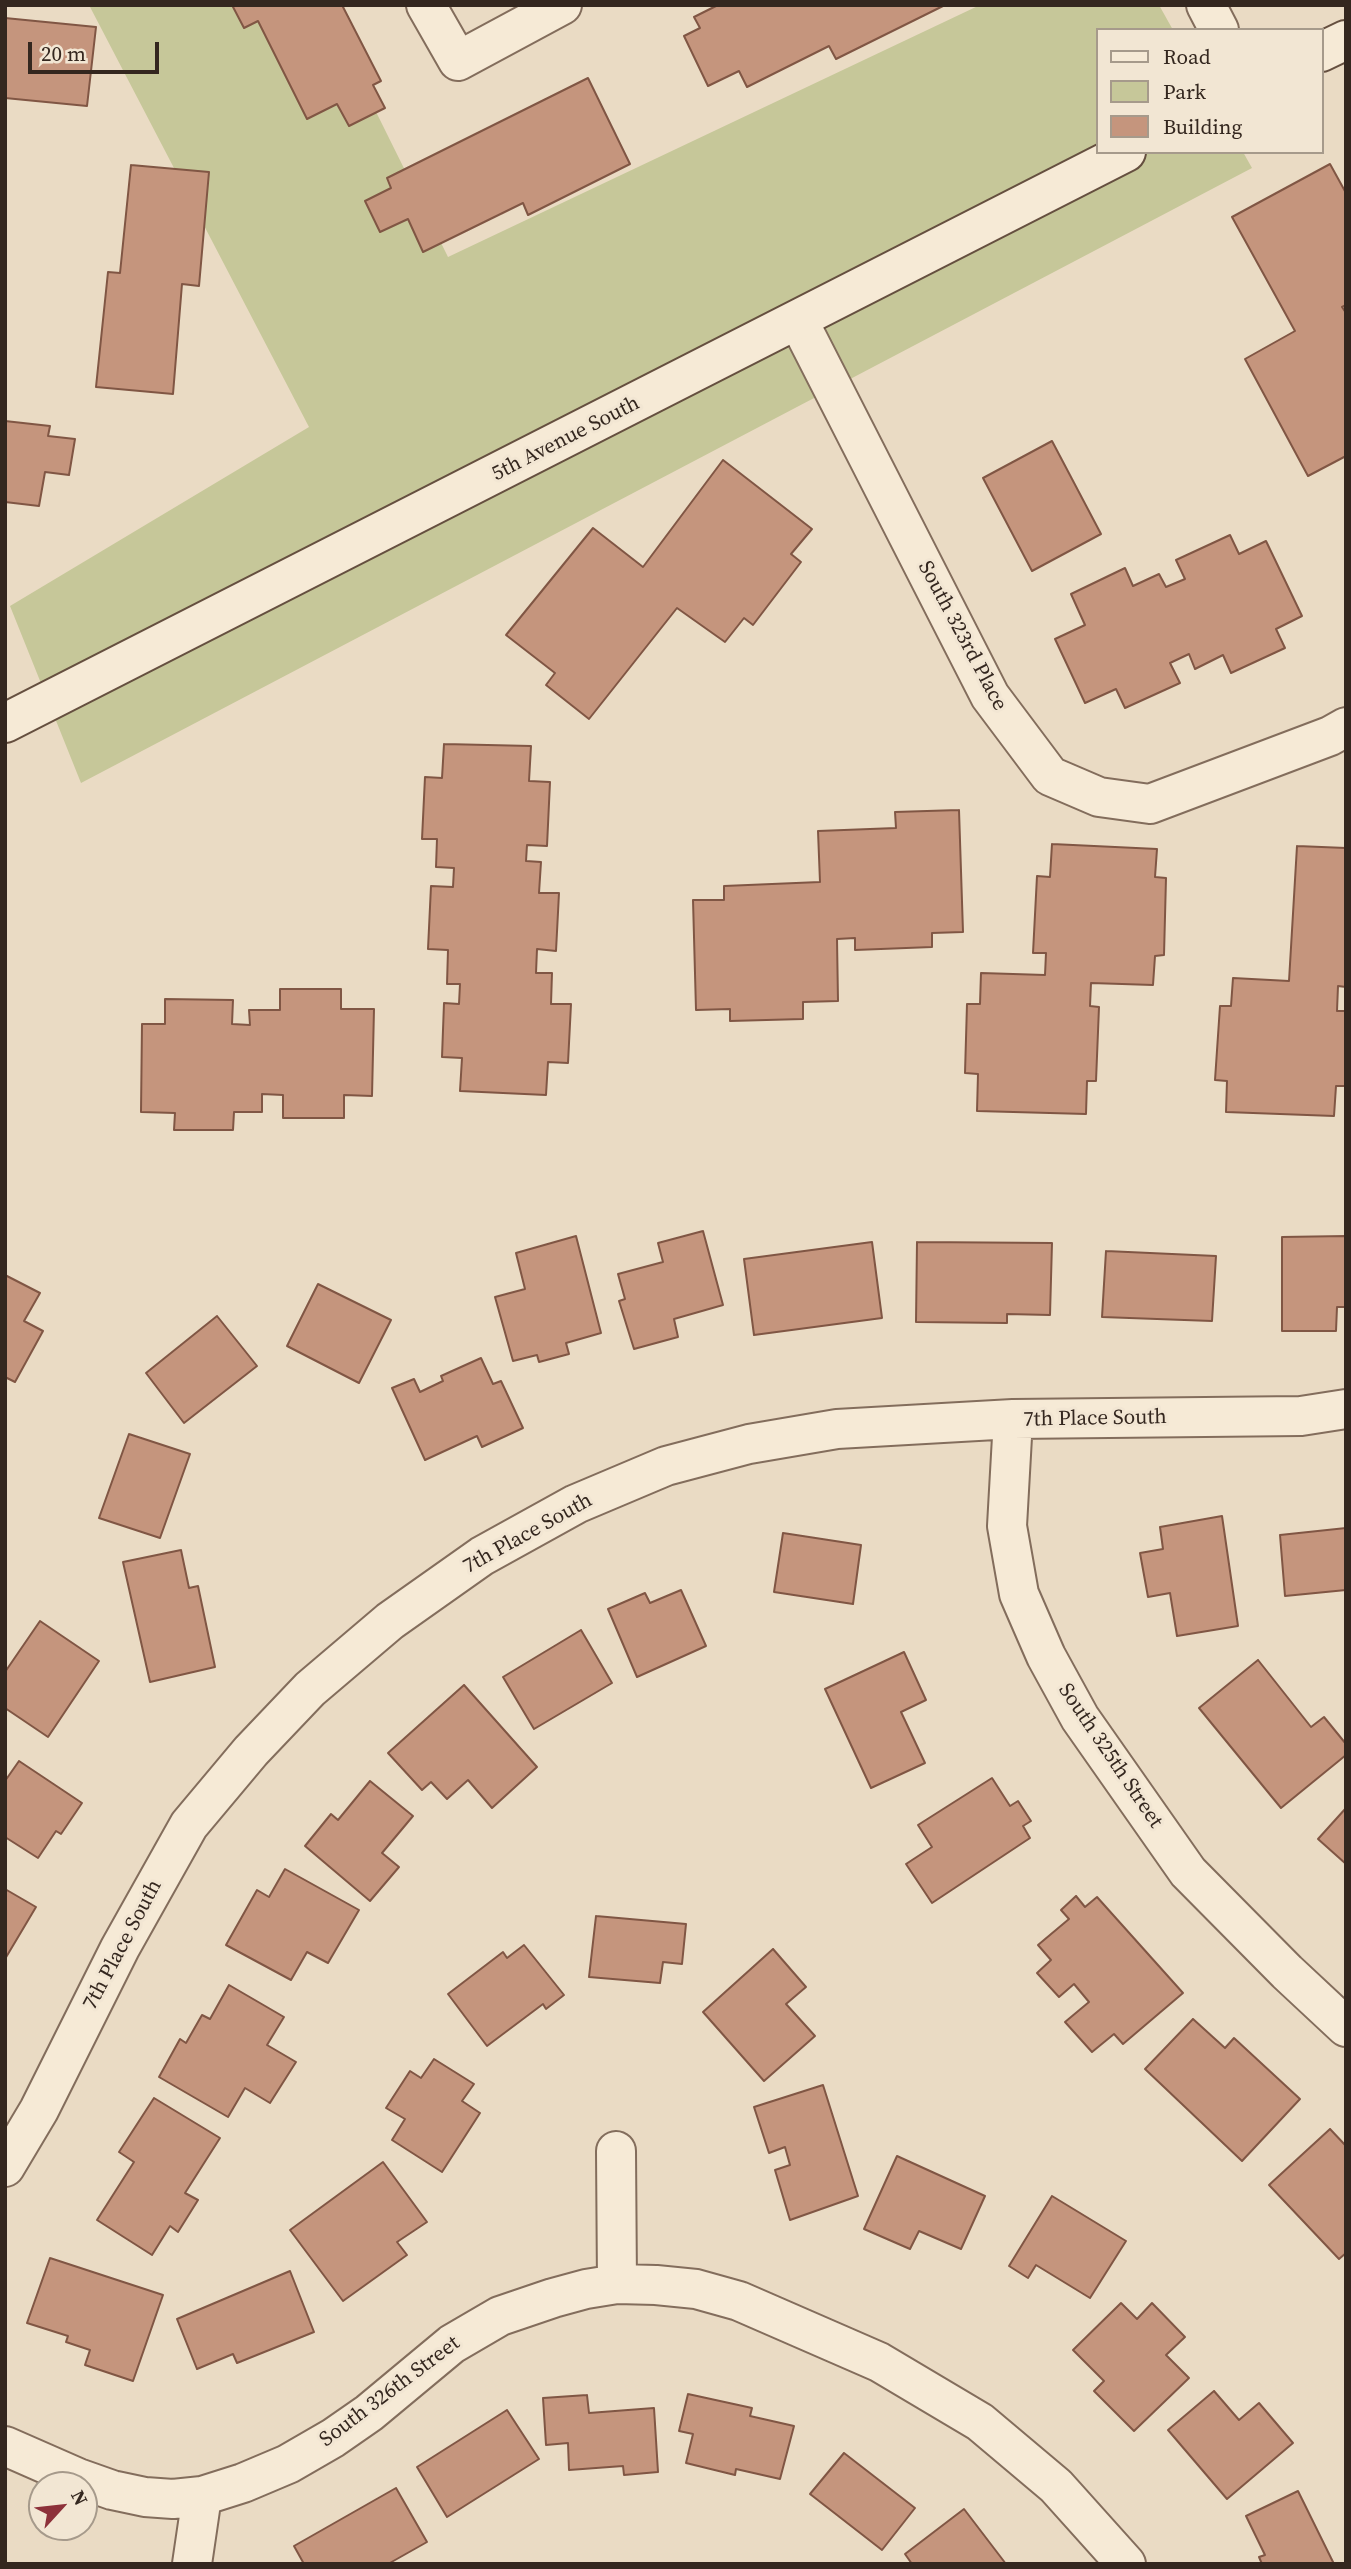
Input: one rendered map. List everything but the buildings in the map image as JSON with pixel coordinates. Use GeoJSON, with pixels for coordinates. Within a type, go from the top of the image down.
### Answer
{"type":"FeatureCollection","features":[{"type":"Feature","properties":{"kind":"street"},"geometry":{"type":"LineString","coordinates":[[426,5],[458,61],[562,5]]}},
{"type":"Feature","properties":{"kind":"street"},"geometry":{"type":"LineString","coordinates":[[1206,5],[1218,28]]}},
{"type":"Feature","properties":{"kind":"street"},"geometry":{"type":"LineString","coordinates":[[1323,51],[1346,40]]}},
{"type":"Feature","properties":{"kind":"street","name":"5th Avenue South"},"geometry":{"type":"LineString","coordinates":[[5,723],[1122,154]]}},
{"type":"Feature","properties":{"kind":"street","name":"South 323rd Place"},"geometry":{"type":"LineString","coordinates":[[798,320],[989,696],[1050,776],[1100,797],[1150,804],[1330,736],[1346,727]]}},
{"type":"Feature","properties":{"kind":"street","name":"7th Place South"},"geometry":{"type":"LineString","coordinates":[[5,2167],[39,2110],[120,1948],[189,1825],[251,1751],[310,1689],[390,1621],[482,1556],[576,1504],[666,1466],[749,1444],[837,1429],[1013,1419],[1301,1416],[1346,1409]]}},
{"type":"Feature","properties":{"kind":"street","name":"South 325th Street"},"geometry":{"type":"LineString","coordinates":[[1013,1419],[1007,1525],[1019,1594],[1046,1656],[1080,1718],[1188,1872],[1346,2027]]}},
{"type":"Feature","properties":{"kind":"street"},"geometry":{"type":"LineString","coordinates":[[616,2151],[617,2284]]}},
{"type":"Feature","properties":{"kind":"street","name":"South 326th Street"},"geometry":{"type":"LineString","coordinates":[[5,2446],[112,2490],[145,2497],[173,2499],[202,2496],[243,2483],[288,2464],[333,2438],[369,2413],[441,2353],[500,2316],[553,2298],[617,2284],[696,2289],[739,2301],[879,2362],[980,2422],[1056,2486],[1126,2564]]}},
{"type":"Feature","properties":{"kind":"street"},"geometry":{"type":"LineString","coordinates":[[192,2564],[202,2496]]}},
{"type":"Feature","properties":{"kind":"green space"},"geometry":{"type":"Polygon","coordinates":[[[89,5],[323,5],[448,257],[980,5],[1159,5],[1172,28],[1096,28],[1096,154],[1244,154],[1252,168],[81,783],[10,606],[309,427],[89,5]]]}}]}
